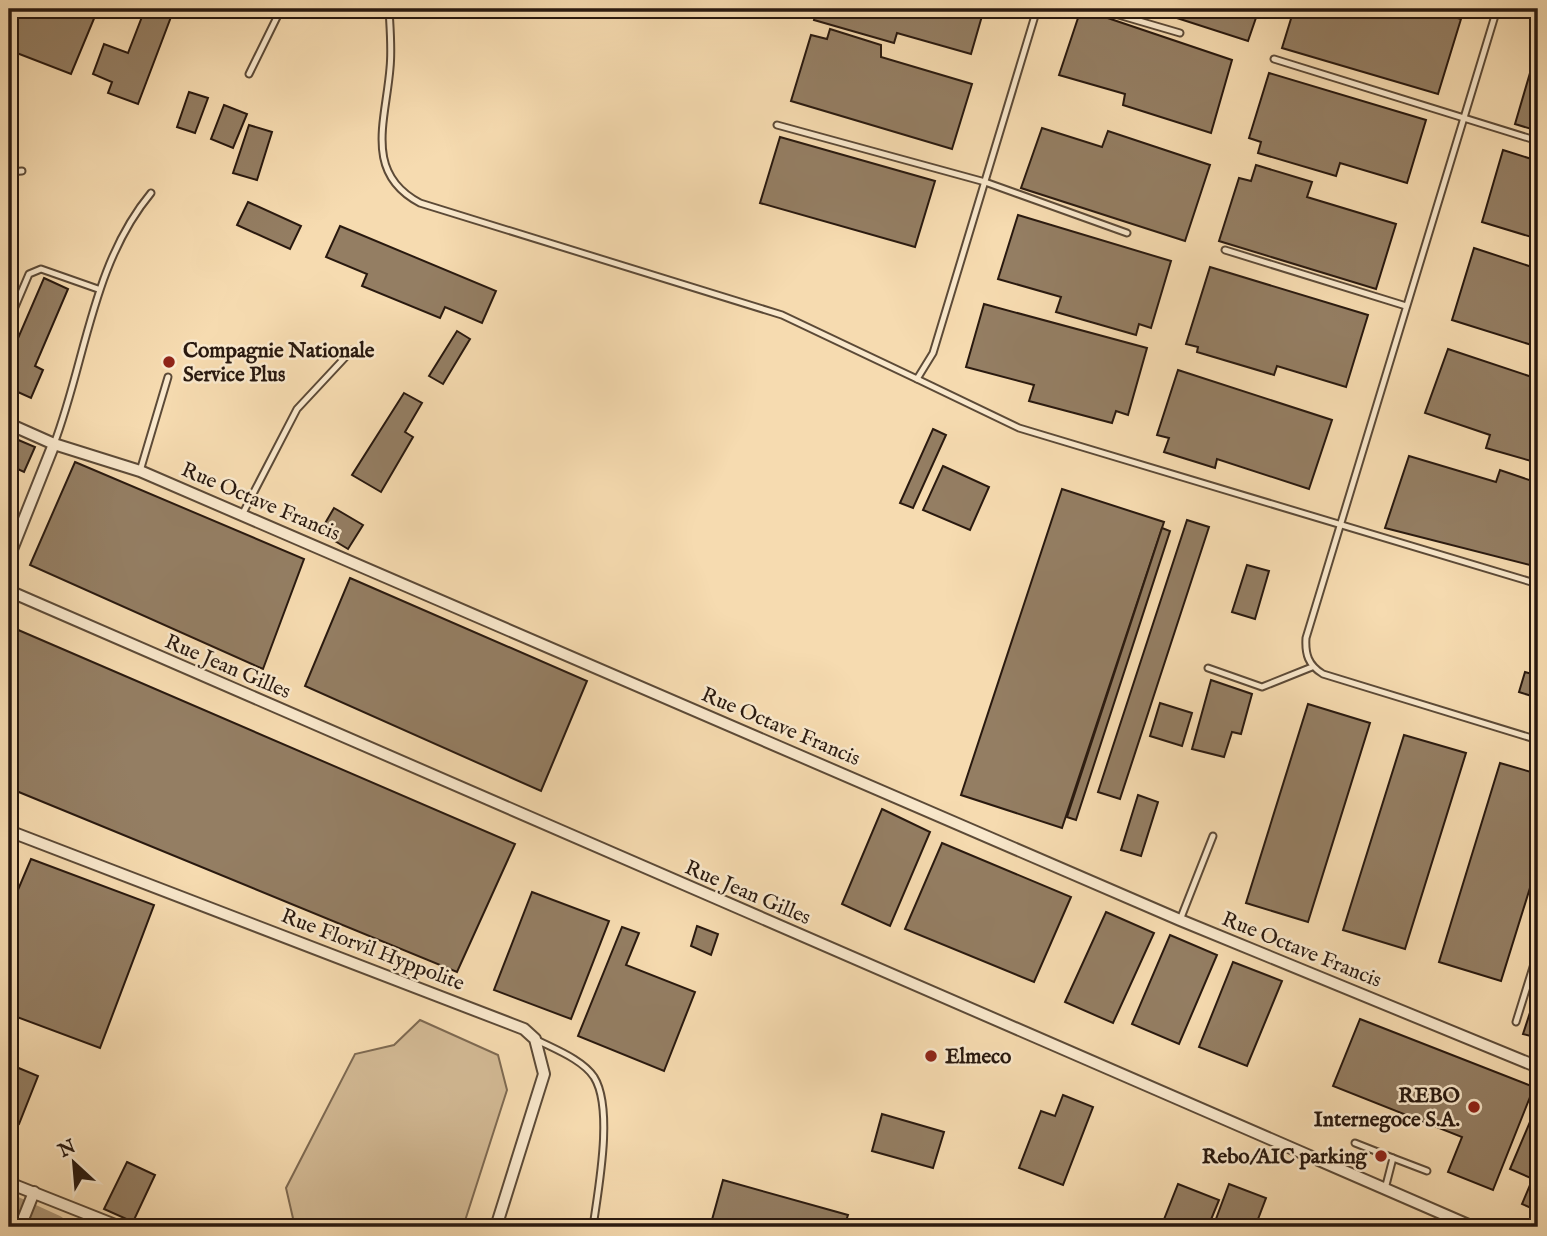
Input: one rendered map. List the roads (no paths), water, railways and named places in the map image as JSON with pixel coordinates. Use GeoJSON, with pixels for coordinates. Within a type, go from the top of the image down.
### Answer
{"type":"FeatureCollection","features":[{"type":"Feature","properties":{"kind":"street","name":"Rue Octave Francis"},"geometry":{"type":"LineString","coordinates":[[9,424],[54,444],[140,471],[1180,920],[1538,1067]]}},
{"type":"Feature","properties":{"kind":"street"},"geometry":{"type":"LineString","coordinates":[[9,557],[54,444]]}},
{"type":"Feature","properties":{"kind":"street","name":"Rue Jean Gilles"},"geometry":{"type":"LineString","coordinates":[[9,591],[1473,1227]]}},
{"type":"Feature","properties":{"kind":"street","name":"Rue Florvil Hyppolite"},"geometry":{"type":"LineString","coordinates":[[9,831],[515,1024],[536,1039]]}},
{"type":"Feature","properties":{"kind":"street"},"geometry":{"type":"LineString","coordinates":[[496,1227],[544,1074],[536,1039]]}},
{"type":"Feature","properties":{"kind":"street"},"geometry":{"type":"LineString","coordinates":[[9,1183],[33,1196],[120,1227]]}},
{"type":"Feature","properties":{"kind":"street"},"geometry":{"type":"LineString","coordinates":[[20,1227],[33,1196]]}},
{"type":"Feature","properties":{"kind":"lane"},"geometry":{"type":"LineString","coordinates":[[249,74],[281,9]]}},
{"type":"Feature","properties":{"kind":"lane"},"geometry":{"type":"LineString","coordinates":[[388,9],[390,68],[382,160],[387,175],[405,196],[419,203],[782,316],[1019,428],[1538,584]]}},
{"type":"Feature","properties":{"kind":"lane"},"geometry":{"type":"LineString","coordinates":[[917,379],[933,353],[1037,9]]}},
{"type":"Feature","properties":{"kind":"lane"},"geometry":{"type":"LineString","coordinates":[[1098,9],[1180,33]]}},
{"type":"Feature","properties":{"kind":"lane"},"geometry":{"type":"LineString","coordinates":[[1497,9],[1462,115],[1306,638],[1305,652],[1312,667],[1323,674],[1538,740]]}},
{"type":"Feature","properties":{"kind":"lane"},"geometry":{"type":"LineString","coordinates":[[1274,59],[1462,115],[1538,141]]}},
{"type":"Feature","properties":{"kind":"lane"},"geometry":{"type":"LineString","coordinates":[[777,125],[985,181],[1127,233]]}},
{"type":"Feature","properties":{"kind":"lane"},"geometry":{"type":"LineString","coordinates":[[9,172],[22,171]]}},
{"type":"Feature","properties":{"kind":"lane"},"geometry":{"type":"LineString","coordinates":[[54,444],[66,413],[97,289],[140,207],[151,193]]}},
{"type":"Feature","properties":{"kind":"lane"},"geometry":{"type":"LineString","coordinates":[[1225,250],[1406,306]]}},
{"type":"Feature","properties":{"kind":"lane"},"geometry":{"type":"LineString","coordinates":[[9,321],[29,274],[34,270],[41,269],[97,289]]}},
{"type":"Feature","properties":{"kind":"lane"},"geometry":{"type":"LineString","coordinates":[[242,515],[297,409],[352,350]]}},
{"type":"Feature","properties":{"kind":"lane"},"geometry":{"type":"LineString","coordinates":[[140,471],[168,377]]}},
{"type":"Feature","properties":{"kind":"lane"},"geometry":{"type":"LineString","coordinates":[[1208,668],[1262,687],[1312,667]]}},
{"type":"Feature","properties":{"kind":"lane"},"geometry":{"type":"LineString","coordinates":[[1180,920],[1213,835]]}},
{"type":"Feature","properties":{"kind":"lane"},"geometry":{"type":"LineString","coordinates":[[1516,1023],[1538,951]]}},
{"type":"Feature","properties":{"kind":"lane"},"geometry":{"type":"LineString","coordinates":[[536,1039],[576,1061],[594,1077],[604,1112],[593,1227]]}},
{"type":"Feature","properties":{"kind":"lane"},"geometry":{"type":"LineString","coordinates":[[1355,1143],[1427,1171]]}},
{"type":"Feature","properties":{"kind":"lane"},"geometry":{"type":"LineString","coordinates":[[1385,1189],[1394,1158]]}},
{"type":"Feature","properties":{"kind":"lane"},"geometry":{"type":"LineString","coordinates":[[1440,1227],[1446,1215]]}},
{"type":"Feature","properties":{"kind":"lane"},"geometry":{"type":"LineString","coordinates":[[987,1223],[997,1227]]}},
{"type":"Feature","properties":{"kind":"waterway"},"geometry":{"type":"LineString","coordinates":[[9,1206],[55,1227]]}},
{"type":"Feature","properties":{"kind":"place","name":"Compagnie Nationale Service Plus"},"geometry":{"type":"Point","coordinates":[169,362]}},
{"type":"Feature","properties":{"kind":"place","name":"Elmeco"},"geometry":{"type":"Point","coordinates":[931,1056]}},
{"type":"Feature","properties":{"kind":"place","name":"REBO Internegoce S.A."},"geometry":{"type":"Point","coordinates":[1474,1107]}},
{"type":"Feature","properties":{"kind":"place","name":"Rebo/AIC parking"},"geometry":{"type":"Point","coordinates":[1381,1156]}}]}
